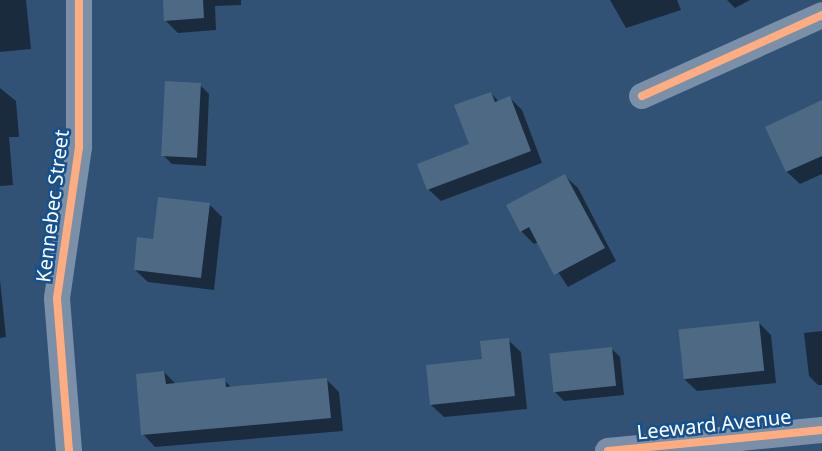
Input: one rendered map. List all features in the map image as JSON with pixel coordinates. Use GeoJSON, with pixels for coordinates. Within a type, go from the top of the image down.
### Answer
{"type":"FeatureCollection","features":[{"type":"Feature","properties":{"kind":"street","name":"Kennebec Street"},"geometry":{"type":"LineString","coordinates":[[69,451],[57,298],[79,147],[78,0]]}},
{"type":"Feature","properties":{"kind":"street"},"geometry":{"type":"LineString","coordinates":[[642,96],[822,15]]}},
{"type":"Feature","properties":{"kind":"street","name":"Leeward Avenue"},"geometry":{"type":"LineString","coordinates":[[608,451],[822,430]]}},
{"type":"Feature","properties":{"kind":"building"},"geometry":{"type":"Polygon","coordinates":[[[163,0],[203,0],[204,18],[164,21],[163,0]]]}},
{"type":"Feature","properties":{"kind":"building"},"geometry":{"type":"Polygon","coordinates":[[[165,81],[201,83],[197,158],[161,156],[165,81]]]}},
{"type":"Feature","properties":{"kind":"building"},"geometry":{"type":"Polygon","coordinates":[[[491,92],[495,102],[510,96],[531,151],[427,190],[417,164],[469,144],[454,105],[491,92]]]}},
{"type":"Feature","properties":{"kind":"building"},"geometry":{"type":"Polygon","coordinates":[[[822,100],[822,156],[786,172],[765,127],[822,100]]]}},
{"type":"Feature","properties":{"kind":"building"},"geometry":{"type":"Polygon","coordinates":[[[565,174],[605,248],[554,275],[529,227],[520,232],[506,205],[565,174]]]}},
{"type":"Feature","properties":{"kind":"building"},"geometry":{"type":"Polygon","coordinates":[[[158,197],[210,203],[201,278],[134,270],[137,237],[153,239],[158,197]]]}},
{"type":"Feature","properties":{"kind":"building"},"geometry":{"type":"Polygon","coordinates":[[[759,321],[764,371],[684,379],[678,329],[759,321]]]}},
{"type":"Feature","properties":{"kind":"building"},"geometry":{"type":"Polygon","coordinates":[[[509,338],[515,396],[430,405],[426,365],[482,359],[480,341],[509,338]]]}},
{"type":"Feature","properties":{"kind":"building"},"geometry":{"type":"Polygon","coordinates":[[[612,347],[616,386],[553,392],[549,354],[612,347]]]}},
{"type":"Feature","properties":{"kind":"building"},"geometry":{"type":"Polygon","coordinates":[[[164,371],[166,384],[225,378],[226,387],[327,378],[331,418],[141,435],[136,374],[164,371]]]}},
{"type":"Feature","properties":{"kind":"cycle path"},"geometry":{"type":"LineString","coordinates":[[69,451],[57,298],[79,147],[79,0]]}},
{"type":"Feature","properties":{"kind":"cycle path"},"geometry":{"type":"LineString","coordinates":[[642,96],[822,15]]}},
{"type":"Feature","properties":{"kind":"cycle path"},"geometry":{"type":"LineString","coordinates":[[608,451],[822,430]]}}]}
